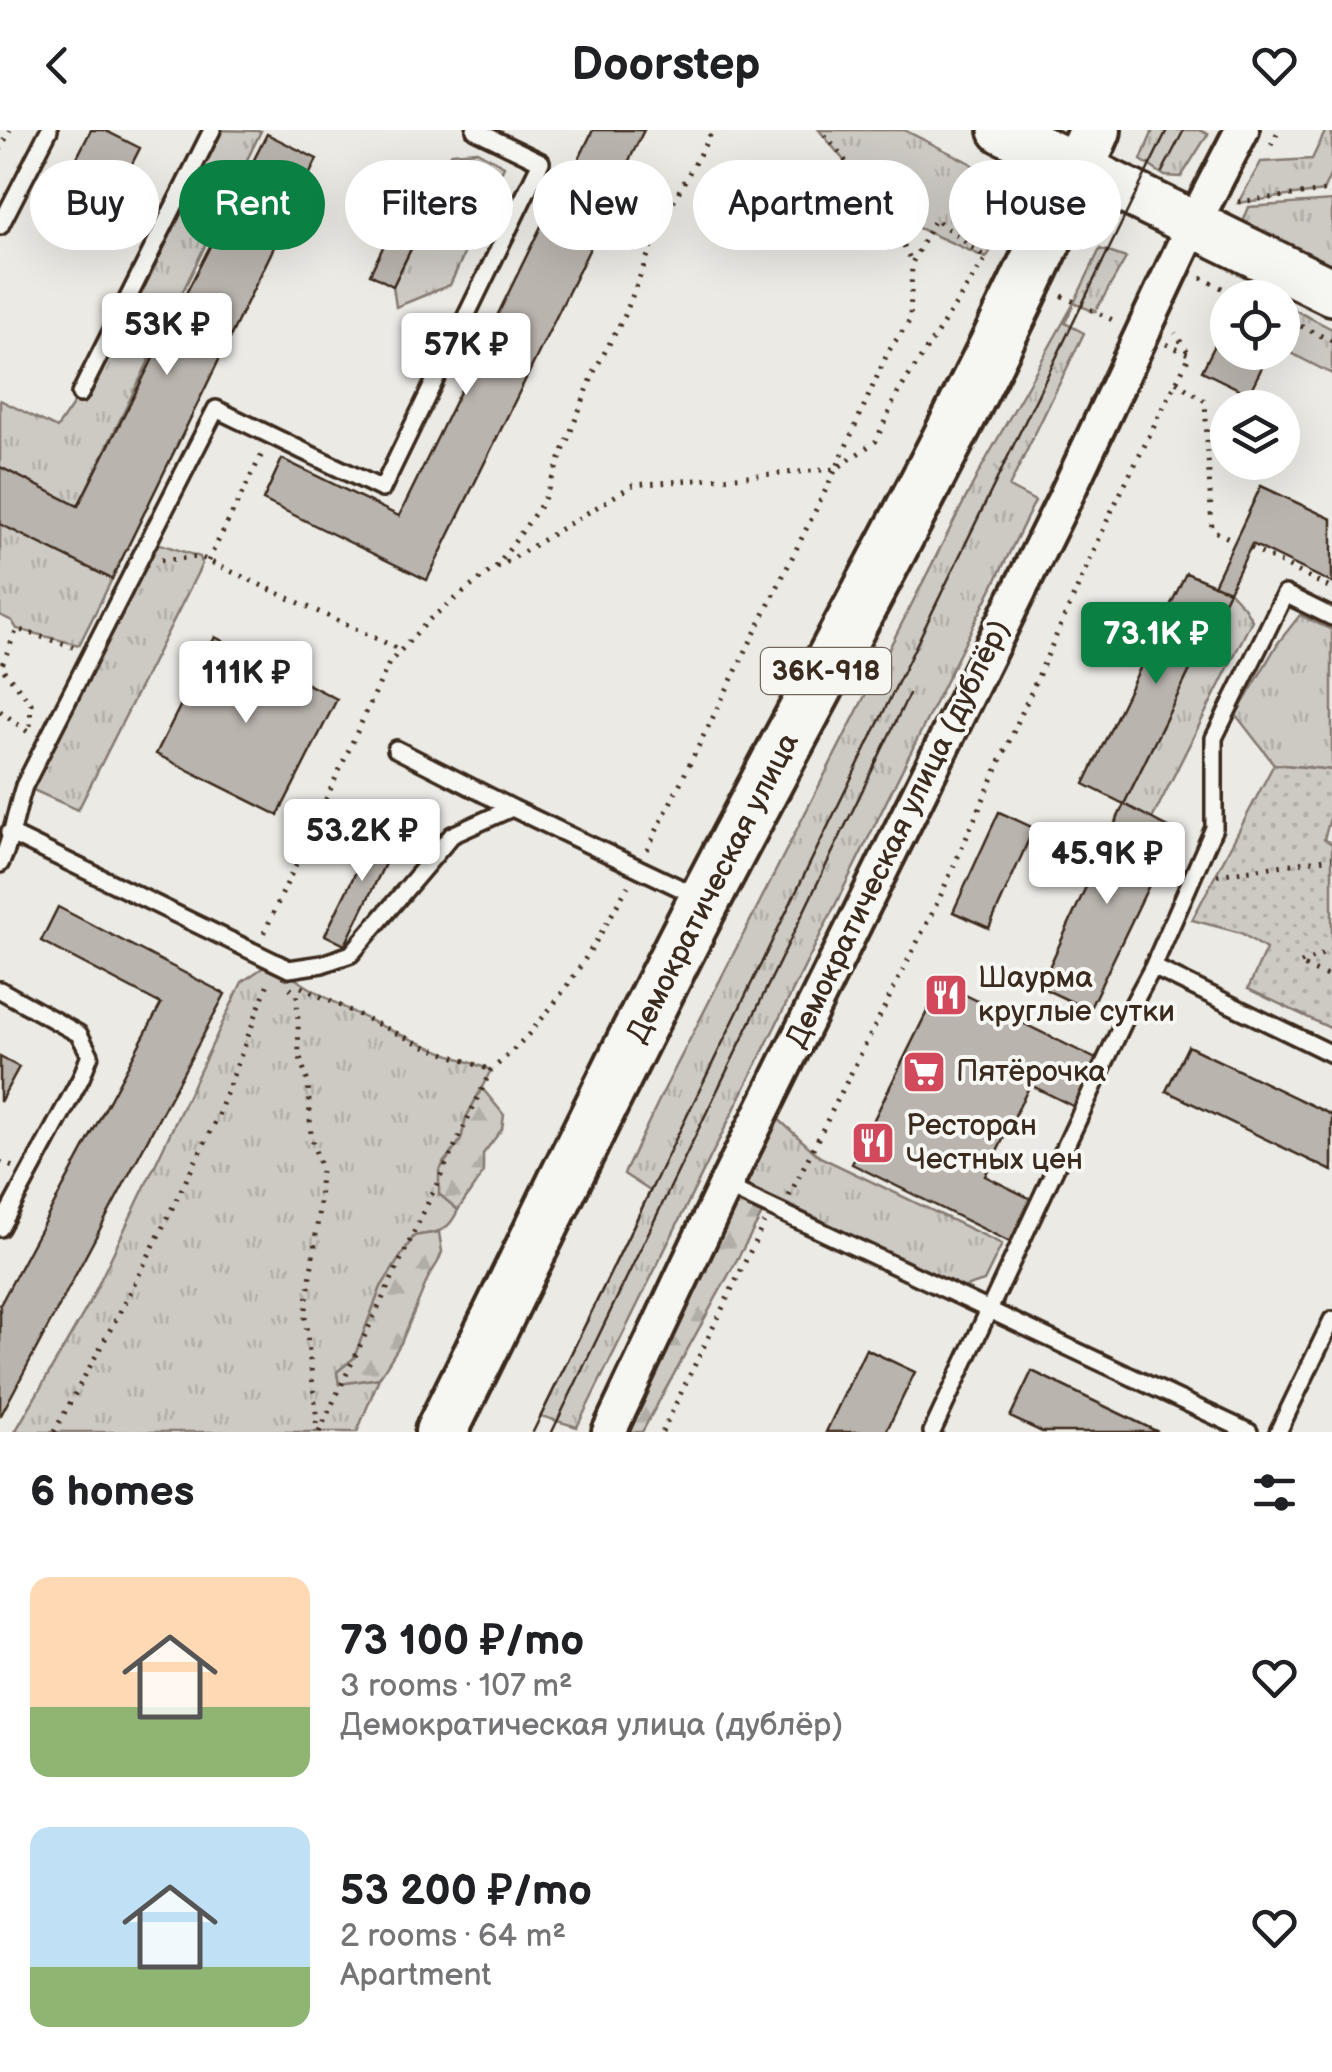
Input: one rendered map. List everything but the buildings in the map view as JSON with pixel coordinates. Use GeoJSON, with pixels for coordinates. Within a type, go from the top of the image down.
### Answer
{"type":"FeatureCollection","features":[{"type":"Feature","properties":{"kind":"main road"},"geometry":{"type":"LineString","coordinates":[[1002,130],[1087,149],[1193,225],[1332,292]]}},
{"type":"Feature","properties":{"kind":"main road","name":"Демократическая улица"},"geometry":{"type":"LineString","coordinates":[[441,1432],[704,900],[947,442],[1030,277],[1087,149]]}},
{"type":"Feature","properties":{"kind":"street","name":"Демократическая улица (дублёр)"},"geometry":{"type":"LineString","coordinates":[[609,1432],[725,1186],[1066,498],[1193,225],[1242,130]]}},
{"type":"Feature","properties":{"kind":"lane"},"geometry":{"type":"LineString","coordinates":[[0,226],[49,130]]}},
{"type":"Feature","properties":{"kind":"lane"},"geometry":{"type":"LineString","coordinates":[[80,394],[212,130]]}},
{"type":"Feature","properties":{"kind":"lane"},"geometry":{"type":"LineString","coordinates":[[0,864],[8,850],[9,833],[24,786],[216,409],[382,489],[541,162],[474,130]]}},
{"type":"Feature","properties":{"kind":"lane"},"geometry":{"type":"LineString","coordinates":[[932,1432],[1124,1020],[1153,967],[1214,828],[1214,738],[1285,594],[1332,617]]}},
{"type":"Feature","properties":{"kind":"lane"},"geometry":{"type":"LineString","coordinates":[[396,749],[704,900]]}},
{"type":"Feature","properties":{"kind":"lane"},"geometry":{"type":"LineString","coordinates":[[9,833],[289,968],[322,964],[351,954],[452,836],[512,808]]}},
{"type":"Feature","properties":{"kind":"lane"},"geometry":{"type":"LineString","coordinates":[[1153,967],[1332,1054]]}},
{"type":"Feature","properties":{"kind":"lane"},"geometry":{"type":"LineString","coordinates":[[0,990],[80,1034],[90,1055],[0,1228]]}},
{"type":"Feature","properties":{"kind":"lane"},"geometry":{"type":"LineString","coordinates":[[725,1186],[1249,1432]]}},
{"type":"Feature","properties":{"kind":"lane"},"geometry":{"type":"LineString","coordinates":[[1278,1432],[1332,1320]]}},
{"type":"Feature","properties":{"kind":"path"},"geometry":{"type":"LineString","coordinates":[[0,150],[10,130]]}},
{"type":"Feature","properties":{"kind":"path"},"geometry":{"type":"LineString","coordinates":[[256,953],[388,663],[431,618],[498,565],[543,502],[594,370],[625,315],[658,229],[713,130]]}},
{"type":"Feature","properties":{"kind":"path"},"geometry":{"type":"LineString","coordinates":[[821,130],[892,220],[912,263]]}},
{"type":"Feature","properties":{"kind":"path"},"geometry":{"type":"LineString","coordinates":[[1234,188],[1238,203],[1332,190]]}},
{"type":"Feature","properties":{"kind":"path"},"geometry":{"type":"LineString","coordinates":[[316,1432],[491,1070],[526,1042],[586,961],[638,868],[836,469],[888,352],[910,320],[912,263],[936,219],[986,258],[896,396],[876,441],[836,469],[633,484],[484,576]]}},
{"type":"Feature","properties":{"kind":"path"},"geometry":{"type":"LineString","coordinates":[[1201,278],[1210,282]]}},
{"type":"Feature","properties":{"kind":"path"},"geometry":{"type":"LineString","coordinates":[[1300,326],[1332,341]]}},
{"type":"Feature","properties":{"kind":"path"},"geometry":{"type":"LineString","coordinates":[[662,1432],[768,1215],[767,1205],[786,1202],[940,897],[1112,510],[1190,355]]}},
{"type":"Feature","properties":{"kind":"path"},"geometry":{"type":"LineString","coordinates":[[1176,382],[1204,401],[1212,530],[1233,540]]}},
{"type":"Feature","properties":{"kind":"path"},"geometry":{"type":"LineString","coordinates":[[208,561],[266,447]]}},
{"type":"Feature","properties":{"kind":"path"},"geometry":{"type":"LineString","coordinates":[[1251,548],[1332,590]]}},
{"type":"Feature","properties":{"kind":"path"},"geometry":{"type":"LineString","coordinates":[[144,562],[200,556],[401,650]]}},
{"type":"Feature","properties":{"kind":"path"},"geometry":{"type":"LineString","coordinates":[[30,734],[31,703],[1,667],[17,630],[76,648],[79,645]]}},
{"type":"Feature","properties":{"kind":"path"},"geometry":{"type":"LineString","coordinates":[[1215,875],[1332,858]]}},
{"type":"Feature","properties":{"kind":"path"},"geometry":{"type":"LineString","coordinates":[[1332,950],[1300,964],[1332,978]]}},
{"type":"Feature","properties":{"kind":"path"},"geometry":{"type":"LineString","coordinates":[[272,973],[289,968]]}},
{"type":"Feature","properties":{"kind":"path"},"geometry":{"type":"LineString","coordinates":[[272,973],[421,1045],[491,1070]]}},
{"type":"Feature","properties":{"kind":"path"},"geometry":{"type":"LineString","coordinates":[[54,1432],[127,1298],[217,1118],[272,973]]}},
{"type":"Feature","properties":{"kind":"path"},"geometry":{"type":"LineString","coordinates":[[272,973],[297,994],[311,1136],[321,1170],[305,1317],[316,1432]]}},
{"type":"Feature","properties":{"kind":"green space"},"geometry":{"type":"Polygon","coordinates":[[[212,130],[261,131],[247,160],[197,160],[212,130]]]}},
{"type":"Feature","properties":{"kind":"green space"},"geometry":{"type":"Polygon","coordinates":[[[819,130],[904,130],[964,160],[949,160],[949,242],[929,233],[929,160],[844,160],[819,130]]]}},
{"type":"Feature","properties":{"kind":"green space"},"geometry":{"type":"Polygon","coordinates":[[[1153,130],[1199,130],[1208,134],[1181,177],[1165,176],[1141,160],[1153,130]]]}},
{"type":"Feature","properties":{"kind":"green space"},"geometry":{"type":"Polygon","coordinates":[[[1326,130],[1332,130],[1332,171],[1323,191],[1238,203],[1261,162],[1312,159],[1326,130]]]}},
{"type":"Feature","properties":{"kind":"green space"},"geometry":{"type":"Polygon","coordinates":[[[477,151],[493,160],[445,160],[452,153],[477,151]]]}},
{"type":"Feature","properties":{"kind":"green space"},"geometry":{"type":"Polygon","coordinates":[[[179,196],[179,250],[203,250],[78,506],[0,467],[0,400],[57,428],[80,394],[152,250],[159,250],[159,236],[179,196]]]}},
{"type":"Feature","properties":{"kind":"green space"},"geometry":{"type":"Polygon","coordinates":[[[1332,201],[1332,265],[1243,222],[1249,207],[1332,201]]]}},
{"type":"Feature","properties":{"kind":"green space"},"geometry":{"type":"Polygon","coordinates":[[[410,250],[466,250],[450,285],[396,307],[393,286],[410,250]]]}},
{"type":"Feature","properties":{"kind":"green space"},"geometry":{"type":"Polygon","coordinates":[[[968,250],[991,250],[986,258],[968,250]]]}},
{"type":"Feature","properties":{"kind":"green space"},"geometry":{"type":"Polygon","coordinates":[[[1103,250],[1126,258],[1095,312],[1074,303],[1103,250]]]}},
{"type":"Feature","properties":{"kind":"green space"},"geometry":{"type":"Polygon","coordinates":[[[1074,303],[1065,323],[1084,333],[1009,487],[1035,501],[577,1427],[541,1416],[650,1191],[624,1174],[662,1094],[979,472],[1074,303]]]}},
{"type":"Feature","properties":{"kind":"green space"},"geometry":{"type":"Polygon","coordinates":[[[1300,313],[1332,329],[1332,374],[1300,358],[1300,313]]]}},
{"type":"Feature","properties":{"kind":"green space"},"geometry":{"type":"Polygon","coordinates":[[[0,524],[112,579],[79,645],[17,629],[0,615],[0,524]]]}},
{"type":"Feature","properties":{"kind":"green space"},"geometry":{"type":"Polygon","coordinates":[[[154,542],[200,557],[202,564],[78,810],[24,786],[154,542]]]}},
{"type":"Feature","properties":{"kind":"green space"},"geometry":{"type":"Polygon","coordinates":[[[1229,591],[1252,620],[1152,819],[1124,804],[1229,591]]]}},
{"type":"Feature","properties":{"kind":"green space"},"geometry":{"type":"Polygon","coordinates":[[[1300,615],[1332,630],[1332,770],[1274,764],[1236,715],[1278,643],[1300,615]]]}},
{"type":"Feature","properties":{"kind":"green space"},"geometry":{"type":"Polygon","coordinates":[[[1274,764],[1332,770],[1332,811],[1324,839],[1332,844],[1332,1029],[1248,989],[1266,949],[1241,933],[1192,920],[1274,764]]]}},
{"type":"Feature","properties":{"kind":"green space"},"geometry":{"type":"Polygon","coordinates":[[[271,962],[323,996],[377,1024],[491,1070],[466,1118],[461,1140],[443,1163],[439,1194],[458,1210],[454,1218],[441,1230],[414,1236],[381,1287],[354,1358],[337,1372],[339,1384],[379,1378],[357,1432],[15,1432],[89,1304],[242,982],[271,962]]]}},
{"type":"Feature","properties":{"kind":"green space"},"geometry":{"type":"Polygon","coordinates":[[[482,1088],[504,1115],[502,1129],[483,1154],[483,1173],[458,1210],[439,1194],[439,1171],[461,1140],[466,1118],[482,1088]]]}},
{"type":"Feature","properties":{"kind":"green space"},"geometry":{"type":"Polygon","coordinates":[[[764,1106],[820,1157],[1002,1244],[984,1281],[950,1292],[725,1186],[764,1106]]]}},
{"type":"Feature","properties":{"kind":"green space"},"geometry":{"type":"Polygon","coordinates":[[[725,1186],[767,1205],[642,1432],[609,1432],[725,1186]]]}},
{"type":"Feature","properties":{"kind":"green space"},"geometry":{"type":"Polygon","coordinates":[[[439,1232],[442,1252],[438,1262],[401,1343],[379,1378],[339,1384],[337,1372],[354,1358],[381,1287],[414,1236],[439,1232]]]}},
{"type":"Feature","properties":{"kind":"tram line"},"geometry":{"type":"LineString","coordinates":[[533,1432],[1167,130]]}},
{"type":"Feature","properties":{"kind":"tram line"},"geometry":{"type":"LineString","coordinates":[[1162,172],[1184,130]]}},
{"type":"Feature","properties":{"kind":"tram line"},"geometry":{"type":"LineString","coordinates":[[552,1432],[909,694]]}},
{"type":"Feature","properties":{"kind":"place","name":"Шаурма круглые сутки"},"geometry":{"type":"Point","coordinates":[946,995]}},
{"type":"Feature","properties":{"kind":"place","name":"Пятёрочка"},"geometry":{"type":"Point","coordinates":[924,1072]}},
{"type":"Feature","properties":{"kind":"place","name":"Ресторан Честных цен"},"geometry":{"type":"Point","coordinates":[873,1143]}}]}
